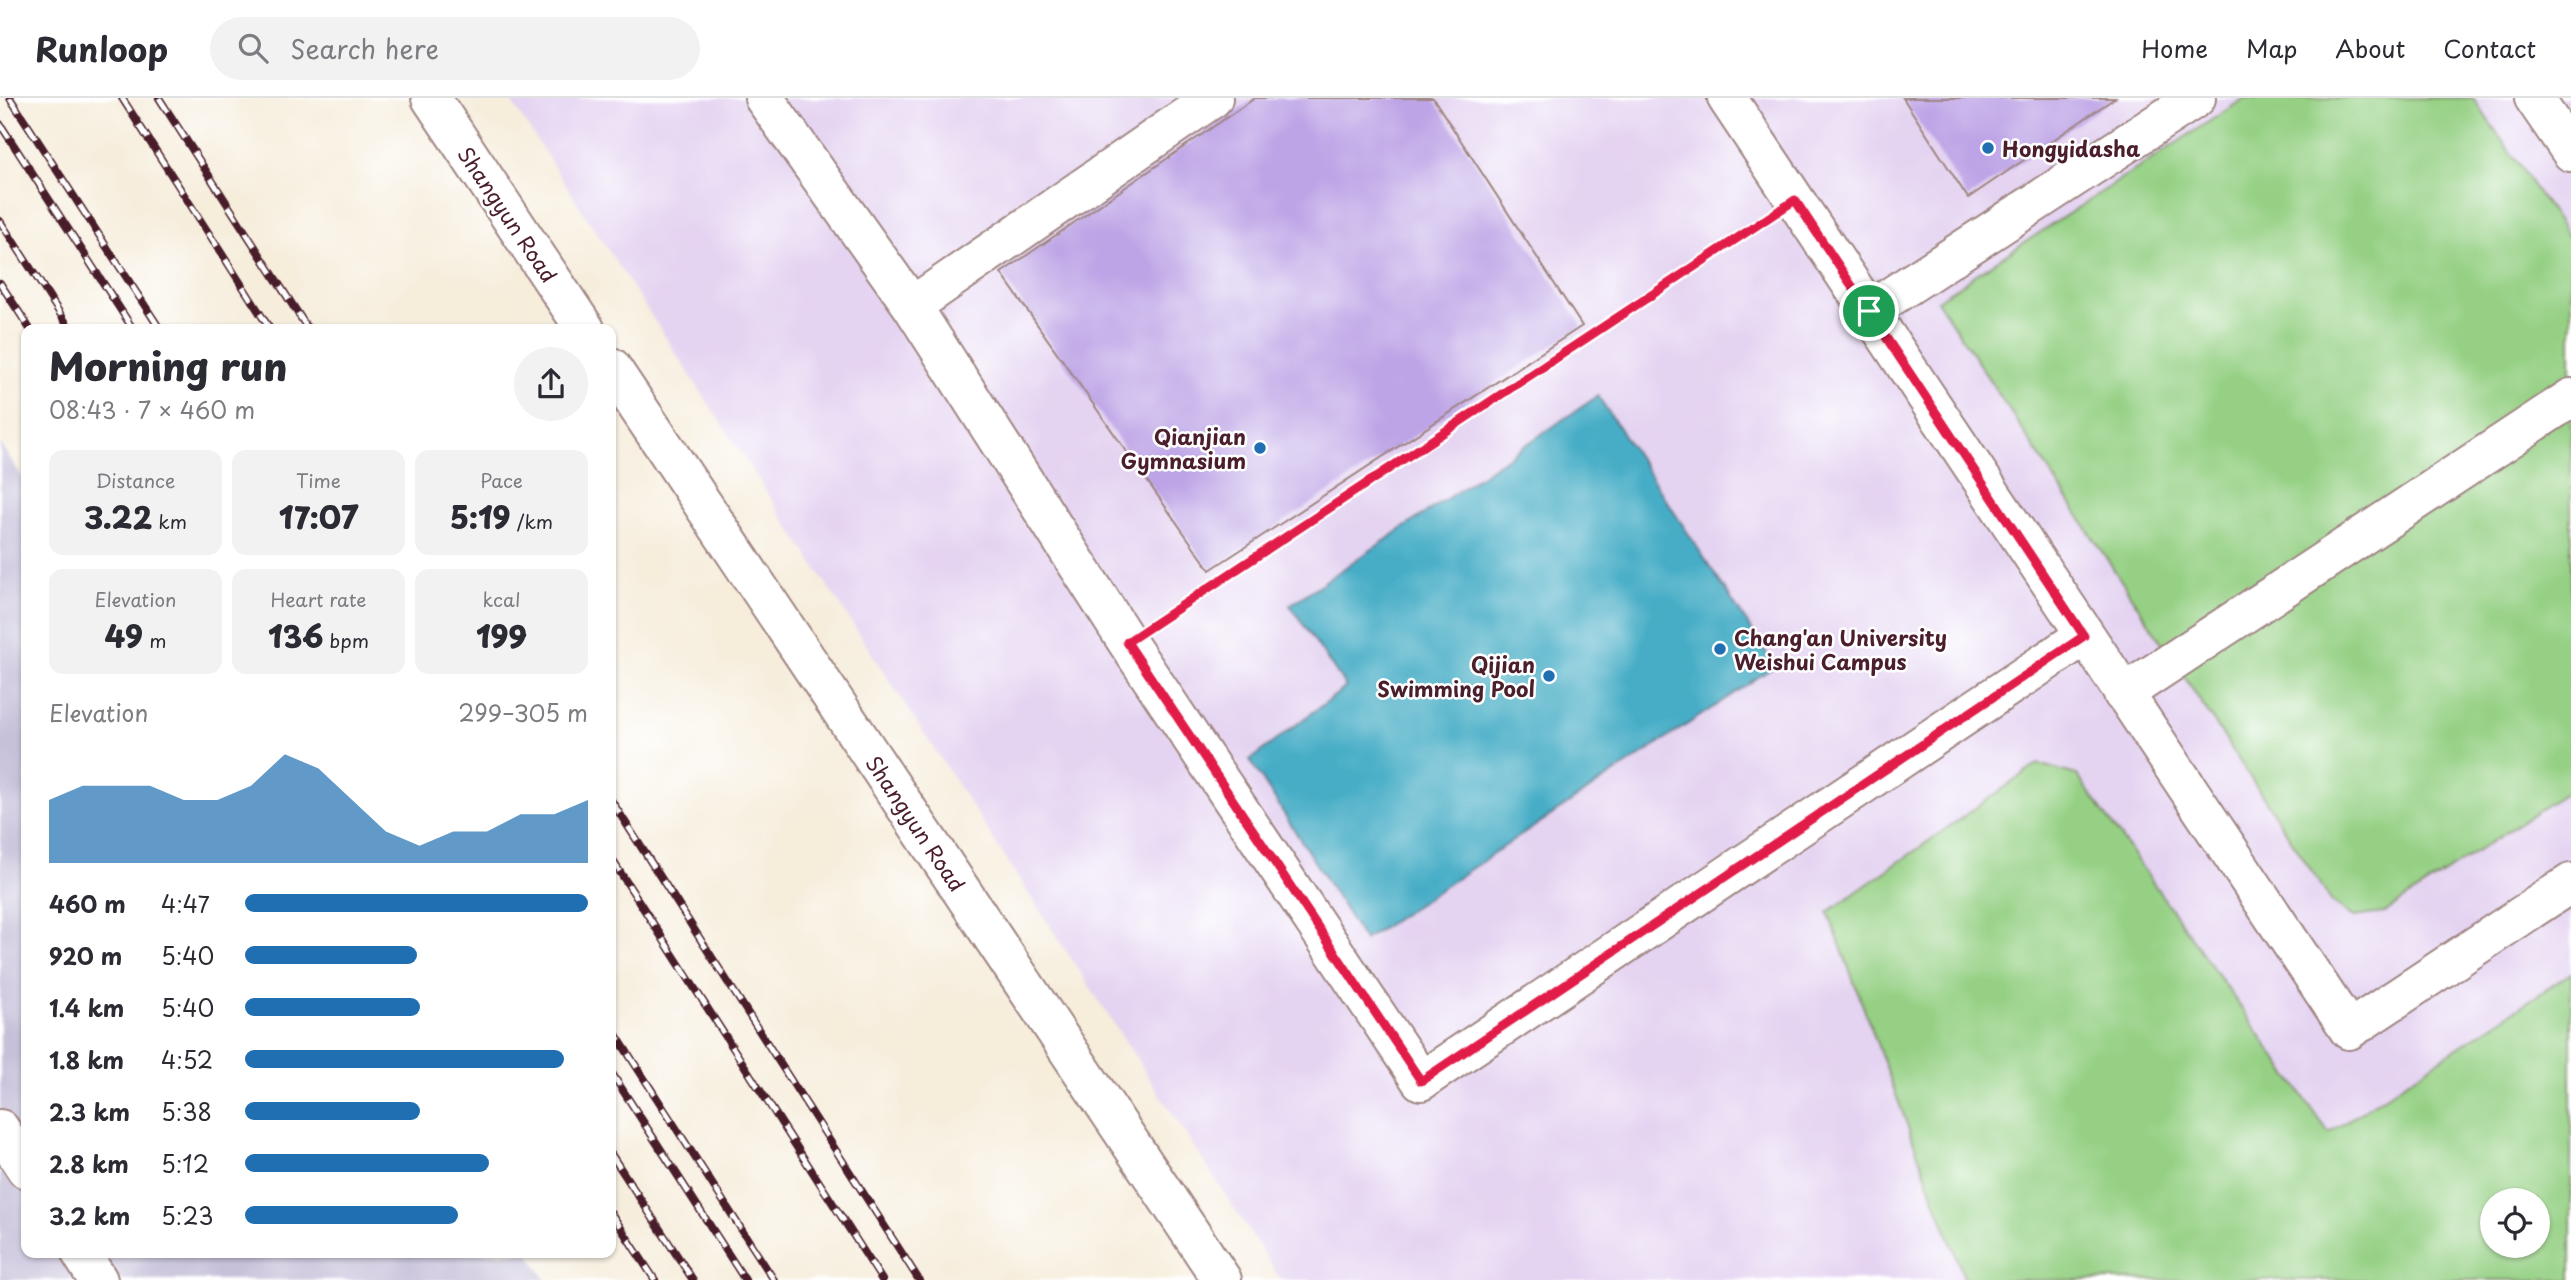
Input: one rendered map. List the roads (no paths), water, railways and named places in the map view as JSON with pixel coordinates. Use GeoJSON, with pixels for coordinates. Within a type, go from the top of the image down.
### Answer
{"type":"FeatureCollection","features":[{"type":"Feature","properties":{"kind":"street","name":"Shangyun Road"},"geometry":{"type":"LineString","coordinates":[[431,98],[583,324]]}},
{"type":"Feature","properties":{"kind":"street"},"geometry":{"type":"LineString","coordinates":[[764,98],[912,306],[1127,642],[1421,1081],[2084,636]]}},
{"type":"Feature","properties":{"kind":"street"},"geometry":{"type":"LineString","coordinates":[[912,306],[1213,98]]}},
{"type":"Feature","properties":{"kind":"street"},"geometry":{"type":"LineString","coordinates":[[1727,98],[2349,1030],[2571,883]]}},
{"type":"Feature","properties":{"kind":"street"},"geometry":{"type":"LineString","coordinates":[[1869,311],[2196,98]]}},
{"type":"Feature","properties":{"kind":"street"},"geometry":{"type":"LineString","coordinates":[[2534,98],[2571,152]]}},
{"type":"Feature","properties":{"kind":"street","name":"Shangyun Road"},"geometry":{"type":"LineString","coordinates":[[616,374],[1222,1280]]}},
{"type":"Feature","properties":{"kind":"street"},"geometry":{"type":"LineString","coordinates":[[2123,694],[2571,398]]}},
{"type":"Feature","properties":{"kind":"street"},"geometry":{"type":"LineString","coordinates":[[0,1129],[21,1161]]}},
{"type":"Feature","properties":{"kind":"street"},"geometry":{"type":"LineString","coordinates":[[84,1258],[98,1280]]}},
{"type":"Feature","properties":{"kind":"water","name":"Qijian Swimming Pool"},"geometry":{"type":"Polygon","coordinates":[[[1598,396],[1775,666],[1364,940],[1250,760],[1346,687],[1290,605],[1598,396]]]}},
{"type":"Feature","properties":{"kind":"railway"},"geometry":{"type":"LineString","coordinates":[[10,98],[157,324]]}},
{"type":"Feature","properties":{"kind":"railway"},"geometry":{"type":"LineString","coordinates":[[122,98],[267,324]]}},
{"type":"Feature","properties":{"kind":"railway"},"geometry":{"type":"LineString","coordinates":[[159,98],[305,324]]}},
{"type":"Feature","properties":{"kind":"railway"},"geometry":{"type":"LineString","coordinates":[[0,124],[130,324]]}},
{"type":"Feature","properties":{"kind":"railway"},"geometry":{"type":"LineString","coordinates":[[0,221],[67,324]]}},
{"type":"Feature","properties":{"kind":"railway"},"geometry":{"type":"LineString","coordinates":[[0,283],[27,324]]}},
{"type":"Feature","properties":{"kind":"railway"},"geometry":{"type":"LineString","coordinates":[[616,808],[919,1280]]}},
{"type":"Feature","properties":{"kind":"railway"},"geometry":{"type":"LineString","coordinates":[[616,866],[882,1280]]}},
{"type":"Feature","properties":{"kind":"railway"},"geometry":{"type":"LineString","coordinates":[[616,1035],[774,1280]]}},
{"type":"Feature","properties":{"kind":"railway"},"geometry":{"type":"LineString","coordinates":[[616,1080],[745,1280]]}},
{"type":"Feature","properties":{"kind":"railway"},"geometry":{"type":"LineString","coordinates":[[616,1162],[693,1280]]}},
{"type":"Feature","properties":{"kind":"railway"},"geometry":{"type":"LineString","coordinates":[[616,1221],[655,1280]]}},
{"type":"Feature","properties":{"kind":"place","name":"Hongyidasha"},"geometry":{"type":"Point","coordinates":[1988,148]}},
{"type":"Feature","properties":{"kind":"place","name":"Qianjian Gymnasium"},"geometry":{"type":"Point","coordinates":[1260,448]}},
{"type":"Feature","properties":{"kind":"place","name":"Chang'an University Weishui Campus"},"geometry":{"type":"Point","coordinates":[1720,649]}},
{"type":"Feature","properties":{"kind":"place","name":"Qijian Swimming Pool"},"geometry":{"type":"Point","coordinates":[1549,676]}}]}
